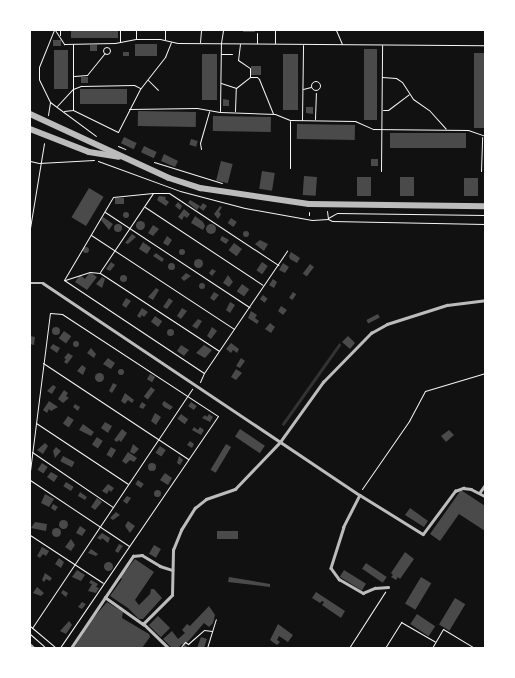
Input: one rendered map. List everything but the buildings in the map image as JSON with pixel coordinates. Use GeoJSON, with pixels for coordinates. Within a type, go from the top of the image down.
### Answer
{"type":"FeatureCollection","features":[{"type":"Feature","properties":{"kind":"street"},"geometry":{"type":"LineString","coordinates":[[30,114],[169,178],[200,188],[309,204],[485,206]]}},
{"type":"Feature","properties":{"kind":"street"},"geometry":{"type":"LineString","coordinates":[[30,129],[89,152],[127,158]]}},
{"type":"Feature","properties":{"kind":"lane"},"geometry":{"type":"LineString","coordinates":[[30,283],[43,283],[280,442],[423,534],[455,490],[463,488],[480,492],[485,496]]}},
{"type":"Feature","properties":{"kind":"lane"},"geometry":{"type":"LineString","coordinates":[[143,624],[172,595],[173,550],[181,530],[195,508],[206,499],[236,489],[280,442],[322,382],[375,330],[447,305],[485,300]]}},
{"type":"Feature","properties":{"kind":"lane"},"geometry":{"type":"LineString","coordinates":[[480,492],[485,485]]}},
{"type":"Feature","properties":{"kind":"lane"},"geometry":{"type":"LineString","coordinates":[[360,494],[344,526],[331,568],[339,579],[363,593],[375,588],[388,587]]}},
{"type":"Feature","properties":{"kind":"lane"},"geometry":{"type":"LineString","coordinates":[[71,648],[133,556],[142,555],[160,566],[172,570]]}},
{"type":"Feature","properties":{"kind":"lane"},"geometry":{"type":"LineString","coordinates":[[105,597],[143,624],[168,648]]}},
{"type":"Feature","properties":{"kind":"path"},"geometry":{"type":"LineString","coordinates":[[48,115],[50,102],[39,78],[39,67],[54,30],[64,44],[165,40],[200,43],[485,46]]}},
{"type":"Feature","properties":{"kind":"path"},"geometry":{"type":"LineString","coordinates":[[60,30],[60,36]]}},
{"type":"Feature","properties":{"kind":"path"},"geometry":{"type":"LineString","coordinates":[[120,30],[120,43]]}},
{"type":"Feature","properties":{"kind":"path"},"geometry":{"type":"LineString","coordinates":[[136,30],[136,40]]}},
{"type":"Feature","properties":{"kind":"path"},"geometry":{"type":"LineString","coordinates":[[165,30],[165,40]]}},
{"type":"Feature","properties":{"kind":"path"},"geometry":{"type":"LineString","coordinates":[[200,43],[201,30]]}},
{"type":"Feature","properties":{"kind":"path"},"geometry":{"type":"LineString","coordinates":[[220,112],[221,43],[223,30]]}},
{"type":"Feature","properties":{"kind":"path"},"geometry":{"type":"LineString","coordinates":[[275,30],[275,44]]}},
{"type":"Feature","properties":{"kind":"path"},"geometry":{"type":"LineString","coordinates":[[336,30],[342,44]]}},
{"type":"Feature","properties":{"kind":"path"},"geometry":{"type":"LineString","coordinates":[[257,33],[257,43]]}},
{"type":"Feature","properties":{"kind":"path"},"geometry":{"type":"LineString","coordinates":[[64,111],[73,110],[118,132],[140,88],[165,57],[171,41]]}},
{"type":"Feature","properties":{"kind":"path"},"geometry":{"type":"LineString","coordinates":[[73,76],[87,75],[105,53],[104,49],[107,47],[107,43]]}},
{"type":"Feature","properties":{"kind":"path"},"geometry":{"type":"LineString","coordinates":[[240,43],[238,60],[250,68],[250,76]]}},
{"type":"Feature","properties":{"kind":"path"},"geometry":{"type":"LineString","coordinates":[[73,44],[73,110]]}},
{"type":"Feature","properties":{"kind":"path"},"geometry":{"type":"LineString","coordinates":[[302,44],[302,120]]}},
{"type":"Feature","properties":{"kind":"path"},"geometry":{"type":"LineString","coordinates":[[381,171],[382,45]]}},
{"type":"Feature","properties":{"kind":"path"},"geometry":{"type":"LineString","coordinates":[[105,53],[111,52],[107,47]]}},
{"type":"Feature","properties":{"kind":"path"},"geometry":{"type":"LineString","coordinates":[[221,54],[232,54]]}},
{"type":"Feature","properties":{"kind":"path"},"geometry":{"type":"LineString","coordinates":[[235,112],[236,88],[250,76],[259,79],[273,114]]}},
{"type":"Feature","properties":{"kind":"path"},"geometry":{"type":"LineString","coordinates":[[382,77],[396,78],[402,82],[413,99],[429,110],[446,129]]}},
{"type":"Feature","properties":{"kind":"path"},"geometry":{"type":"LineString","coordinates":[[148,79],[158,90]]}},
{"type":"Feature","properties":{"kind":"path"},"geometry":{"type":"LineString","coordinates":[[302,90],[311,87],[314,82],[319,83],[319,89],[316,91],[315,119]]}},
{"type":"Feature","properties":{"kind":"path"},"geometry":{"type":"LineString","coordinates":[[220,83],[236,88]]}},
{"type":"Feature","properties":{"kind":"path"},"geometry":{"type":"LineString","coordinates":[[57,106],[73,89],[90,86],[134,86],[140,88]]}},
{"type":"Feature","properties":{"kind":"path"},"geometry":{"type":"LineString","coordinates":[[311,87],[316,91]]}},
{"type":"Feature","properties":{"kind":"path"},"geometry":{"type":"LineString","coordinates":[[382,110],[388,110],[409,94]]}},
{"type":"Feature","properties":{"kind":"path"},"geometry":{"type":"LineString","coordinates":[[50,102],[100,140]]}},
{"type":"Feature","properties":{"kind":"path"},"geometry":{"type":"LineString","coordinates":[[129,109],[196,108],[220,112],[273,114],[290,120],[354,121],[373,128],[382,129],[468,130],[482,137],[485,136]]}},
{"type":"Feature","properties":{"kind":"path"},"geometry":{"type":"LineString","coordinates":[[201,149],[200,143],[210,110]]}},
{"type":"Feature","properties":{"kind":"path"},"geometry":{"type":"LineString","coordinates":[[290,120],[290,168]]}},
{"type":"Feature","properties":{"kind":"path"},"geometry":{"type":"LineString","coordinates":[[481,172],[482,137]]}},
{"type":"Feature","properties":{"kind":"path"},"geometry":{"type":"LineString","coordinates":[[30,228],[44,142]]}},
{"type":"Feature","properties":{"kind":"path"},"geometry":{"type":"LineString","coordinates":[[114,145],[128,150]]}},
{"type":"Feature","properties":{"kind":"path"},"geometry":{"type":"LineString","coordinates":[[30,161],[39,164],[94,160]]}},
{"type":"Feature","properties":{"kind":"path"},"geometry":{"type":"LineString","coordinates":[[148,160],[188,174],[228,184]]}},
{"type":"Feature","properties":{"kind":"path"},"geometry":{"type":"LineString","coordinates":[[100,273],[131,229],[153,193]]}},
{"type":"Feature","properties":{"kind":"path"},"geometry":{"type":"LineString","coordinates":[[64,280],[113,197],[153,193],[169,193],[278,265]]}},
{"type":"Feature","properties":{"kind":"path"},"geometry":{"type":"LineString","coordinates":[[145,207],[263,285]]}},
{"type":"Feature","properties":{"kind":"path"},"geometry":{"type":"LineString","coordinates":[[104,211],[249,307]]}},
{"type":"Feature","properties":{"kind":"path"},"geometry":{"type":"LineString","coordinates":[[485,215],[337,213],[328,219],[332,222],[485,224]]}},
{"type":"Feature","properties":{"kind":"path"},"geometry":{"type":"LineString","coordinates":[[90,235],[234,329]]}},
{"type":"Feature","properties":{"kind":"path"},"geometry":{"type":"LineString","coordinates":[[198,386],[204,373],[287,251]]}},
{"type":"Feature","properties":{"kind":"path"},"geometry":{"type":"LineString","coordinates":[[64,280],[90,272],[100,273],[219,351]]}},
{"type":"Feature","properties":{"kind":"path"},"geometry":{"type":"LineString","coordinates":[[64,280],[204,373]]}},
{"type":"Feature","properties":{"kind":"path"},"geometry":{"type":"LineString","coordinates":[[30,471],[50,313],[62,314],[218,416],[60,648]]}},
{"type":"Feature","properties":{"kind":"path"},"geometry":{"type":"LineString","coordinates":[[43,363],[188,460]]}},
{"type":"Feature","properties":{"kind":"path"},"geometry":{"type":"LineString","coordinates":[[360,494],[365,483],[406,425],[425,391],[485,373]]}},
{"type":"Feature","properties":{"kind":"path"},"geometry":{"type":"LineString","coordinates":[[32,628],[159,440],[188,396],[194,383]]}},
{"type":"Feature","properties":{"kind":"path"},"geometry":{"type":"LineString","coordinates":[[36,423],[128,485]]}},
{"type":"Feature","properties":{"kind":"path"},"geometry":{"type":"LineString","coordinates":[[32,452],[114,507]]}},
{"type":"Feature","properties":{"kind":"path"},"geometry":{"type":"LineString","coordinates":[[30,480],[129,547]]}},
{"type":"Feature","properties":{"kind":"path"},"geometry":{"type":"LineString","coordinates":[[30,535],[104,584]]}},
{"type":"Feature","properties":{"kind":"path"},"geometry":{"type":"LineString","coordinates":[[349,648],[388,587]]}},
{"type":"Feature","properties":{"kind":"path"},"geometry":{"type":"LineString","coordinates":[[207,648],[216,620]]}},
{"type":"Feature","properties":{"kind":"path"},"geometry":{"type":"LineString","coordinates":[[385,648],[401,622],[435,642]]}},
{"type":"Feature","properties":{"kind":"path"},"geometry":{"type":"LineString","coordinates":[[30,626],[56,648]]}},
{"type":"Feature","properties":{"kind":"path"},"geometry":{"type":"LineString","coordinates":[[432,648],[443,629],[474,648]]}},
{"type":"Feature","properties":{"kind":"path"},"geometry":{"type":"LineString","coordinates":[[180,648],[185,642],[188,644],[204,630],[212,632]]}},
{"type":"Feature","properties":{"kind":"path"},"geometry":{"type":"LineString","coordinates":[[30,634],[46,648]]}},
{"type":"Feature","properties":{"kind":"waterway"},"geometry":{"type":"LineString","coordinates":[[283,424],[339,345]]}}]}
